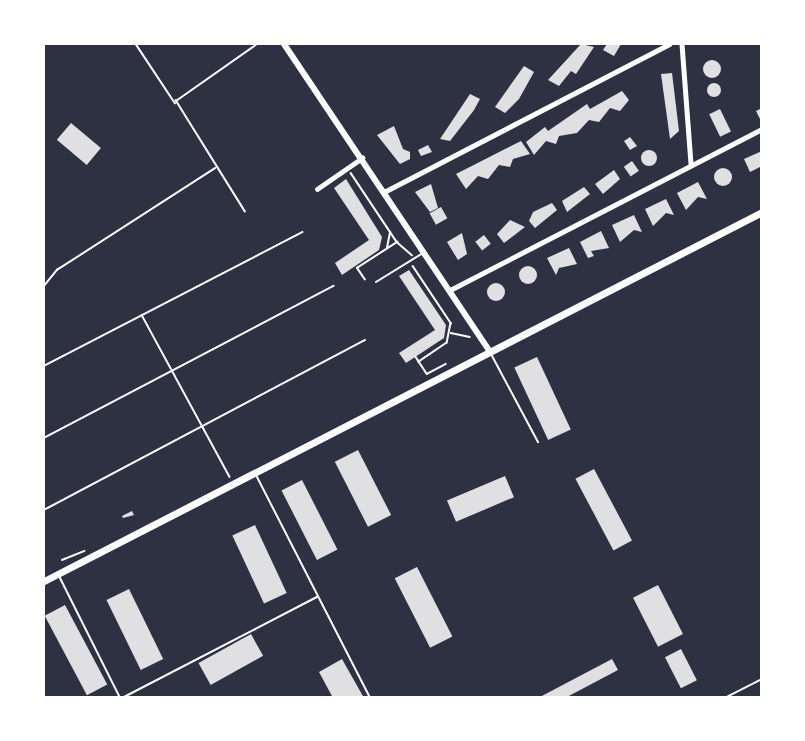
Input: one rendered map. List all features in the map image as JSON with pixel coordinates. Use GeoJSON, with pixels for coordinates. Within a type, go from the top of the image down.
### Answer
{"type":"FeatureCollection","features":[{"type":"Feature","properties":{"kind":"main road"},"geometry":{"type":"LineString","coordinates":[[44,580],[762,212]]}},
{"type":"Feature","properties":{"kind":"street"},"geometry":{"type":"LineString","coordinates":[[284,44],[490,351]]}},
{"type":"Feature","properties":{"kind":"street"},"geometry":{"type":"LineString","coordinates":[[384,192],[669,44]]}},
{"type":"Feature","properties":{"kind":"street"},"geometry":{"type":"LineString","coordinates":[[682,44],[691,165]]}},
{"type":"Feature","properties":{"kind":"street"},"geometry":{"type":"LineString","coordinates":[[450,290],[762,129]]}},
{"type":"Feature","properties":{"kind":"street"},"geometry":{"type":"LineString","coordinates":[[317,189],[362,158]]}},
{"type":"Feature","properties":{"kind":"lane"},"geometry":{"type":"LineString","coordinates":[[376,282],[425,251]]}},
{"type":"Feature","properties":{"kind":"lane"},"geometry":{"type":"LineString","coordinates":[[490,351],[538,442]]}},
{"type":"Feature","properties":{"kind":"lane"},"geometry":{"type":"LineString","coordinates":[[255,472],[370,698]]}},
{"type":"Feature","properties":{"kind":"lane"},"geometry":{"type":"LineString","coordinates":[[58,574],[121,698],[317,597]]}},
{"type":"Feature","properties":{"kind":"path"},"geometry":{"type":"LineString","coordinates":[[136,44],[245,212]]}},
{"type":"Feature","properties":{"kind":"path"},"geometry":{"type":"LineString","coordinates":[[177,105],[178,98],[257,44]]}},
{"type":"Feature","properties":{"kind":"path"},"geometry":{"type":"LineString","coordinates":[[44,286],[57,270],[216,167]]}},
{"type":"Feature","properties":{"kind":"path"},"geometry":{"type":"LineString","coordinates":[[347,168],[397,242],[414,258]]}},
{"type":"Feature","properties":{"kind":"path"},"geometry":{"type":"LineString","coordinates":[[44,366],[302,232]]}},
{"type":"Feature","properties":{"kind":"path"},"geometry":{"type":"LineString","coordinates":[[387,249],[390,232]]}},
{"type":"Feature","properties":{"kind":"path"},"geometry":{"type":"LineString","coordinates":[[365,279],[357,268],[397,242]]}},
{"type":"Feature","properties":{"kind":"path"},"geometry":{"type":"LineString","coordinates":[[410,261],[451,323],[447,343],[419,362]]}},
{"type":"Feature","properties":{"kind":"path"},"geometry":{"type":"LineString","coordinates":[[44,438],[334,286]]}},
{"type":"Feature","properties":{"kind":"path"},"geometry":{"type":"LineString","coordinates":[[142,315],[234,483]]}},
{"type":"Feature","properties":{"kind":"path"},"geometry":{"type":"LineString","coordinates":[[449,333],[470,337]]}},
{"type":"Feature","properties":{"kind":"path"},"geometry":{"type":"LineString","coordinates":[[44,510],[365,340]]}},
{"type":"Feature","properties":{"kind":"path"},"geometry":{"type":"LineString","coordinates":[[416,357],[427,374],[446,364]]}},
{"type":"Feature","properties":{"kind":"path"},"geometry":{"type":"LineString","coordinates":[[725,698],[762,679]]}},
{"type":"Feature","properties":{"kind":"building"},"geometry":{"type":"Polygon","coordinates":[[[581,44],[594,47],[576,74],[571,71],[559,86],[548,80],[581,44]]]}},
{"type":"Feature","properties":{"kind":"building"},"geometry":{"type":"Polygon","coordinates":[[[607,44],[621,44],[614,56],[603,50],[607,44]]]}},
{"type":"Feature","properties":{"kind":"building"},"geometry":{"type":"Polygon","coordinates":[[[712,60],[718,63],[721,69],[718,75],[712,78],[706,75],[703,69],[706,63],[712,60]]]}},
{"type":"Feature","properties":{"kind":"building"},"geometry":{"type":"Polygon","coordinates":[[[524,66],[534,72],[519,99],[505,113],[495,107],[524,66]]]}},
{"type":"Feature","properties":{"kind":"building"},"geometry":{"type":"Polygon","coordinates":[[[672,73],[679,131],[670,139],[661,74],[672,73]]]}},
{"type":"Feature","properties":{"kind":"building"},"geometry":{"type":"Polygon","coordinates":[[[711,83],[717,83],[721,90],[717,97],[711,97],[707,93],[707,87],[711,83]]]}},
{"type":"Feature","properties":{"kind":"building"},"geometry":{"type":"Polygon","coordinates":[[[622,91],[629,100],[620,111],[610,108],[599,122],[589,120],[577,133],[559,136],[556,144],[546,141],[534,155],[526,142],[545,127],[548,131],[587,104],[590,109],[622,91]]]}},
{"type":"Feature","properties":{"kind":"building"},"geometry":{"type":"Polygon","coordinates":[[[470,94],[480,99],[474,110],[450,141],[440,139],[470,94]]]}},
{"type":"Feature","properties":{"kind":"building"},"geometry":{"type":"Polygon","coordinates":[[[762,108],[762,123],[756,111],[762,108]]]}},
{"type":"Feature","properties":{"kind":"building"},"geometry":{"type":"Polygon","coordinates":[[[720,109],[731,131],[720,137],[709,114],[720,109]]]}},
{"type":"Feature","properties":{"kind":"building"},"geometry":{"type":"Polygon","coordinates":[[[71,123],[101,148],[87,165],[57,140],[71,123]]]}},
{"type":"Feature","properties":{"kind":"building"},"geometry":{"type":"Polygon","coordinates":[[[394,126],[403,149],[410,152],[410,159],[400,164],[377,135],[394,126]]]}},
{"type":"Feature","properties":{"kind":"building"},"geometry":{"type":"Polygon","coordinates":[[[630,137],[637,146],[630,150],[624,141],[630,137]]]}},
{"type":"Feature","properties":{"kind":"building"},"geometry":{"type":"Polygon","coordinates":[[[521,141],[530,154],[513,159],[510,167],[499,165],[488,179],[478,176],[466,189],[456,174],[521,141]]]}},
{"type":"Feature","properties":{"kind":"building"},"geometry":{"type":"Polygon","coordinates":[[[428,145],[432,152],[421,156],[418,150],[428,145]]]}},
{"type":"Feature","properties":{"kind":"building"},"geometry":{"type":"Polygon","coordinates":[[[649,150],[657,158],[649,166],[641,158],[649,150]]]}},
{"type":"Feature","properties":{"kind":"building"},"geometry":{"type":"Polygon","coordinates":[[[762,151],[762,166],[750,172],[744,159],[762,151]]]}},
{"type":"Feature","properties":{"kind":"building"},"geometry":{"type":"Polygon","coordinates":[[[632,161],[639,171],[631,177],[624,167],[632,161]]]}},
{"type":"Feature","properties":{"kind":"building"},"geometry":{"type":"Polygon","coordinates":[[[723,168],[729,171],[732,177],[729,183],[723,186],[717,183],[714,177],[717,171],[723,168]]]}},
{"type":"Feature","properties":{"kind":"building"},"geometry":{"type":"Polygon","coordinates":[[[614,170],[620,179],[603,194],[595,184],[614,170]]]}},
{"type":"Feature","properties":{"kind":"building"},"geometry":{"type":"Polygon","coordinates":[[[346,179],[382,237],[379,250],[342,275],[335,263],[369,240],[334,188],[346,179]]]}},
{"type":"Feature","properties":{"kind":"building"},"geometry":{"type":"Polygon","coordinates":[[[698,182],[707,199],[698,197],[686,210],[677,193],[698,182]]]}},
{"type":"Feature","properties":{"kind":"building"},"geometry":{"type":"Polygon","coordinates":[[[431,184],[438,208],[430,212],[415,192],[431,184]]]}},
{"type":"Feature","properties":{"kind":"building"},"geometry":{"type":"Polygon","coordinates":[[[584,187],[590,194],[567,212],[562,201],[584,187]]]}},
{"type":"Feature","properties":{"kind":"building"},"geometry":{"type":"Polygon","coordinates":[[[666,199],[674,215],[666,213],[653,226],[645,209],[666,199]]]}},
{"type":"Feature","properties":{"kind":"building"},"geometry":{"type":"Polygon","coordinates":[[[552,203],[557,210],[535,228],[529,221],[533,212],[552,203]]]}},
{"type":"Feature","properties":{"kind":"building"},"geometry":{"type":"Polygon","coordinates":[[[441,207],[447,218],[436,225],[430,213],[441,207]]]}},
{"type":"Feature","properties":{"kind":"building"},"geometry":{"type":"Polygon","coordinates":[[[634,215],[642,232],[634,230],[620,242],[612,225],[634,215]]]}},
{"type":"Feature","properties":{"kind":"building"},"geometry":{"type":"Polygon","coordinates":[[[510,220],[525,227],[504,243],[497,234],[510,220]]]}},
{"type":"Feature","properties":{"kind":"building"},"geometry":{"type":"Polygon","coordinates":[[[601,231],[609,248],[591,251],[594,256],[588,258],[580,242],[601,231]]]}},
{"type":"Feature","properties":{"kind":"building"},"geometry":{"type":"Polygon","coordinates":[[[462,233],[467,254],[458,260],[447,242],[462,233]]]}},
{"type":"Feature","properties":{"kind":"building"},"geometry":{"type":"Polygon","coordinates":[[[484,235],[491,244],[482,250],[475,242],[484,235]]]}},
{"type":"Feature","properties":{"kind":"building"},"geometry":{"type":"Polygon","coordinates":[[[569,248],[577,264],[559,268],[556,275],[547,258],[569,248]]]}},
{"type":"Feature","properties":{"kind":"building"},"geometry":{"type":"Polygon","coordinates":[[[528,266],[534,269],[537,275],[534,281],[528,284],[522,281],[519,275],[522,269],[528,266]]]}},
{"type":"Feature","properties":{"kind":"building"},"geometry":{"type":"Polygon","coordinates":[[[409,270],[446,325],[444,338],[406,363],[399,353],[435,330],[399,276],[409,270]]]}},
{"type":"Feature","properties":{"kind":"building"},"geometry":{"type":"Polygon","coordinates":[[[496,283],[502,286],[505,292],[502,298],[496,301],[490,298],[487,292],[490,286],[496,283]]]}},
{"type":"Feature","properties":{"kind":"building"},"geometry":{"type":"Polygon","coordinates":[[[537,357],[571,430],[548,440],[514,368],[537,357]]]}},
{"type":"Feature","properties":{"kind":"building"},"geometry":{"type":"Polygon","coordinates":[[[358,450],[391,515],[368,527],[335,462],[358,450]]]}},
{"type":"Feature","properties":{"kind":"building"},"geometry":{"type":"Polygon","coordinates":[[[594,469],[632,541],[613,550],[575,479],[594,469]]]}},
{"type":"Feature","properties":{"kind":"building"},"geometry":{"type":"Polygon","coordinates":[[[505,476],[514,497],[456,522],[447,501],[505,476]]]}},
{"type":"Feature","properties":{"kind":"building"},"geometry":{"type":"Polygon","coordinates":[[[302,480],[337,549],[317,560],[282,490],[302,480]]]}},
{"type":"Feature","properties":{"kind":"building"},"geometry":{"type":"Polygon","coordinates":[[[132,511],[134,515],[123,518],[122,516],[132,511]]]}},
{"type":"Feature","properties":{"kind":"building"},"geometry":{"type":"Polygon","coordinates":[[[255,525],[287,593],[264,604],[232,536],[255,525]]]}},
{"type":"Feature","properties":{"kind":"building"},"geometry":{"type":"Polygon","coordinates":[[[417,567],[452,636],[430,648],[395,578],[417,567]]]}},
{"type":"Feature","properties":{"kind":"building"},"geometry":{"type":"Polygon","coordinates":[[[658,585],[683,634],[658,647],[633,598],[658,585]]]}},
{"type":"Feature","properties":{"kind":"building"},"geometry":{"type":"Polygon","coordinates":[[[129,589],[163,659],[141,670],[107,600],[129,589]]]}},
{"type":"Feature","properties":{"kind":"building"},"geometry":{"type":"Polygon","coordinates":[[[65,605],[107,684],[87,695],[45,616],[65,605]]]}},
{"type":"Feature","properties":{"kind":"building"},"geometry":{"type":"Polygon","coordinates":[[[251,634],[263,656],[211,685],[199,663],[251,634]]]}},
{"type":"Feature","properties":{"kind":"building"},"geometry":{"type":"Polygon","coordinates":[[[681,649],[697,680],[681,688],[665,657],[681,649]]]}},
{"type":"Feature","properties":{"kind":"building"},"geometry":{"type":"Polygon","coordinates":[[[342,659],[364,698],[333,698],[319,672],[342,659]]]}},
{"type":"Feature","properties":{"kind":"building"},"geometry":{"type":"Polygon","coordinates":[[[612,659],[618,670],[565,698],[538,698],[612,659]]]}}]}
